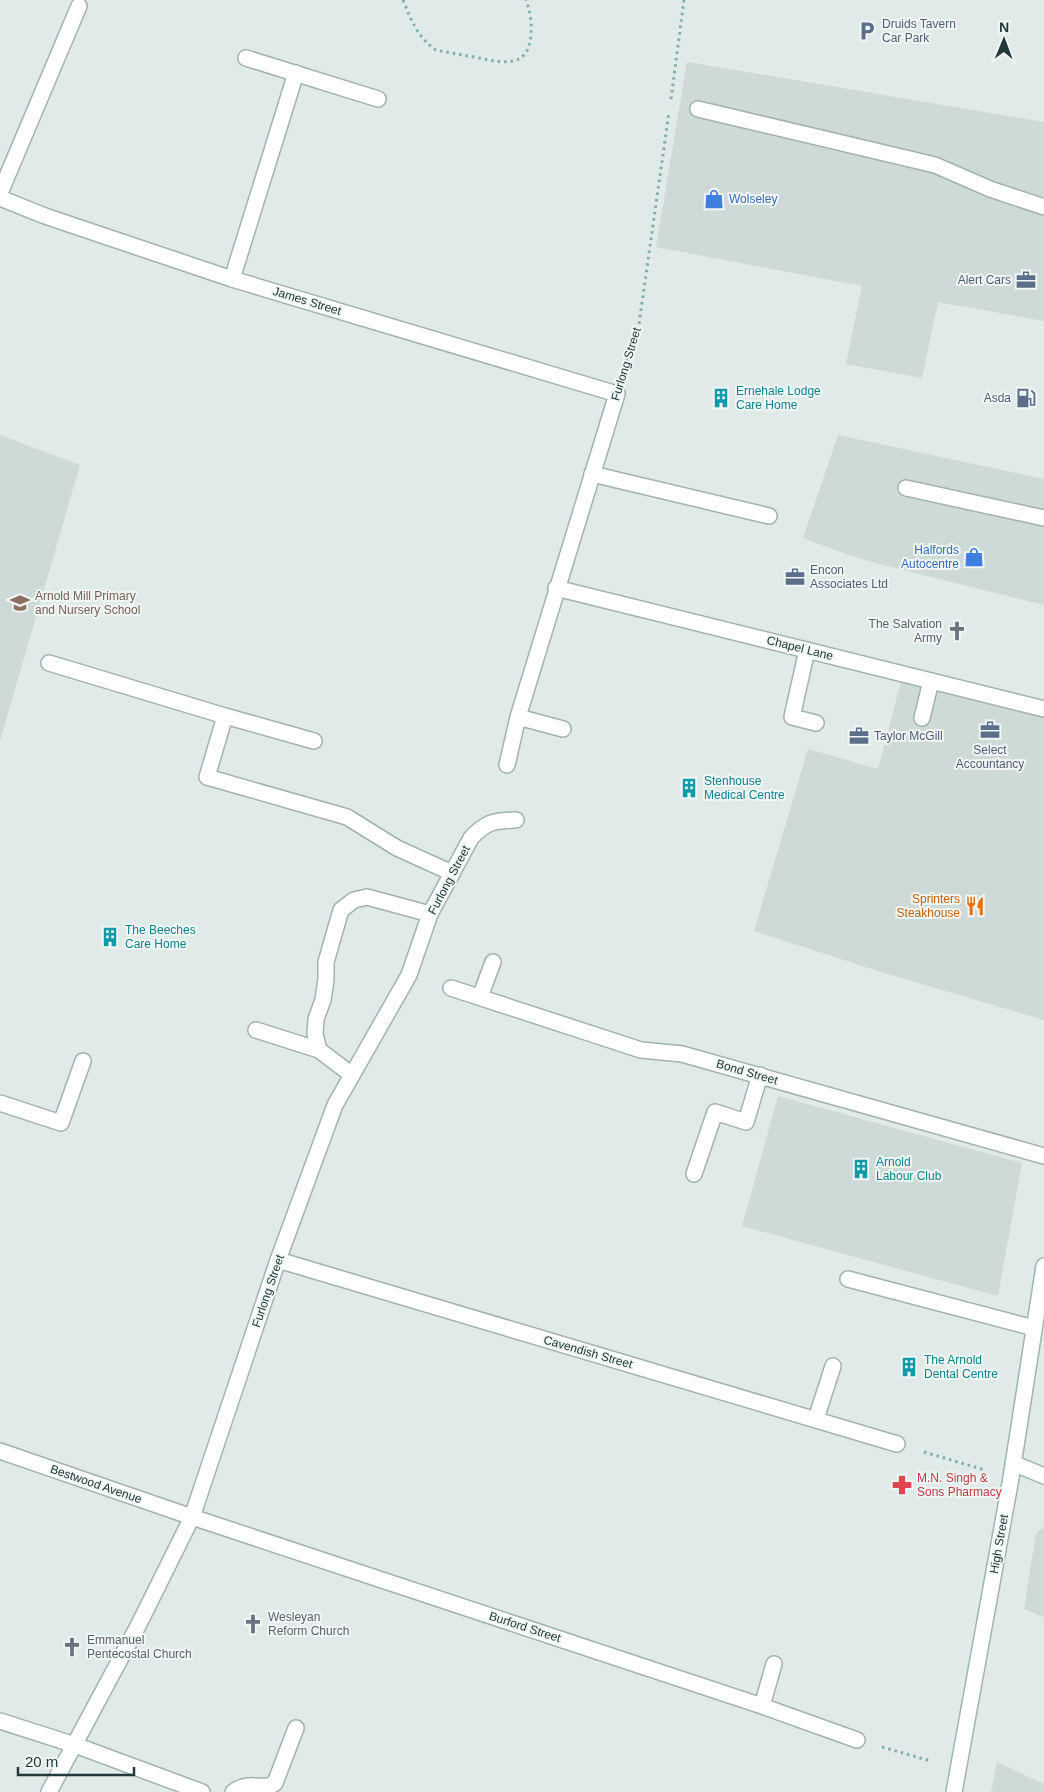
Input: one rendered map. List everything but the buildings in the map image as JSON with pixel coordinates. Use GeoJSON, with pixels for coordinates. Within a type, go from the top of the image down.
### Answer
{"type":"FeatureCollection","features":[{"type":"Feature","properties":{"kind":"street"},"geometry":{"type":"LineString","coordinates":[[0,193],[79,6]]}},
{"type":"Feature","properties":{"kind":"street"},"geometry":{"type":"LineString","coordinates":[[246,58],[378,99]]}},
{"type":"Feature","properties":{"kind":"street"},"geometry":{"type":"LineString","coordinates":[[232,279],[296,73]]}},
{"type":"Feature","properties":{"kind":"street"},"geometry":{"type":"LineString","coordinates":[[698,109],[935,164],[990,189],[1044,207]]}},
{"type":"Feature","properties":{"kind":"street","name":"James Street"},"geometry":{"type":"LineString","coordinates":[[0,198],[45,216],[232,279],[617,394]]}},
{"type":"Feature","properties":{"kind":"street","name":"Furlong Street"},"geometry":{"type":"LineString","coordinates":[[507,765],[518,717],[556,588],[617,394]]}},
{"type":"Feature","properties":{"kind":"street"},"geometry":{"type":"LineString","coordinates":[[592,474],[769,516]]}},
{"type":"Feature","properties":{"kind":"street"},"geometry":{"type":"LineString","coordinates":[[906,488],[1044,518]]}},
{"type":"Feature","properties":{"kind":"street","name":"Chapel Lane"},"geometry":{"type":"LineString","coordinates":[[556,588],[1044,709]]}},
{"type":"Feature","properties":{"kind":"street"},"geometry":{"type":"LineString","coordinates":[[807,650],[792,717],[816,723]]}},
{"type":"Feature","properties":{"kind":"street"},"geometry":{"type":"LineString","coordinates":[[49,664],[314,741]]}},
{"type":"Feature","properties":{"kind":"street"},"geometry":{"type":"LineString","coordinates":[[922,718],[931,681]]}},
{"type":"Feature","properties":{"kind":"street"},"geometry":{"type":"LineString","coordinates":[[225,716],[208,777],[347,817],[397,848],[452,873]]}},
{"type":"Feature","properties":{"kind":"street"},"geometry":{"type":"LineString","coordinates":[[518,717],[563,729]]}},
{"type":"Feature","properties":{"kind":"street","name":"Furlong Street"},"geometry":{"type":"LineString","coordinates":[[49,1792],[76,1745],[192,1518],[278,1260],[332,1112],[409,975],[430,914],[471,838],[492,821],[516,820]]}},
{"type":"Feature","properties":{"kind":"street"},"geometry":{"type":"LineString","coordinates":[[318,1050],[315,1034],[316,1019],[326,979],[326,962],[341,910],[354,900],[367,897],[430,914]]}},
{"type":"Feature","properties":{"kind":"street"},"geometry":{"type":"LineString","coordinates":[[480,997],[493,962]]}},
{"type":"Feature","properties":{"kind":"street","name":"Bond Street"},"geometry":{"type":"LineString","coordinates":[[451,988],[641,1050],[682,1054],[1044,1156]]}},
{"type":"Feature","properties":{"kind":"street"},"geometry":{"type":"LineString","coordinates":[[256,1030],[318,1050],[352,1076]]}},
{"type":"Feature","properties":{"kind":"street"},"geometry":{"type":"LineString","coordinates":[[0,1103],[61,1123],[83,1061]]}},
{"type":"Feature","properties":{"kind":"street"},"geometry":{"type":"LineString","coordinates":[[694,1174],[715,1112],[746,1122],[760,1076]]}},
{"type":"Feature","properties":{"kind":"street","name":"Cavendish Street"},"geometry":{"type":"LineString","coordinates":[[278,1260],[897,1444]]}},
{"type":"Feature","properties":{"kind":"street","name":"High Street"},"geometry":{"type":"LineString","coordinates":[[954,1792],[1011,1478],[1044,1266]]}},
{"type":"Feature","properties":{"kind":"street"},"geometry":{"type":"LineString","coordinates":[[848,1279],[1034,1328]]}},
{"type":"Feature","properties":{"kind":"street"},"geometry":{"type":"LineString","coordinates":[[816,1419],[832,1366]]}},
{"type":"Feature","properties":{"kind":"street","name":"Bestwood Avenue"},"geometry":{"type":"LineString","coordinates":[[0,1451],[192,1518]]}},
{"type":"Feature","properties":{"kind":"street"},"geometry":{"type":"LineString","coordinates":[[1013,1463],[1044,1476]]}},
{"type":"Feature","properties":{"kind":"street","name":"Burford Street"},"geometry":{"type":"LineString","coordinates":[[192,1518],[762,1706],[857,1740]]}},
{"type":"Feature","properties":{"kind":"street"},"geometry":{"type":"LineString","coordinates":[[762,1706],[774,1664]]}},
{"type":"Feature","properties":{"kind":"street"},"geometry":{"type":"LineString","coordinates":[[0,1721],[76,1745],[202,1792]]}},
{"type":"Feature","properties":{"kind":"street"},"geometry":{"type":"LineString","coordinates":[[233,1792],[246,1785],[265,1788],[275,1782],[296,1728]]}},
{"type":"Feature","properties":{"kind":"path"},"geometry":{"type":"LineString","coordinates":[[404,0],[419,34],[436,50],[504,63],[516,60],[526,54],[531,42],[532,25],[526,0]]}},
{"type":"Feature","properties":{"kind":"path"},"geometry":{"type":"LineString","coordinates":[[670,102],[684,0]]}},
{"type":"Feature","properties":{"kind":"path","name":"Furlong Street"},"geometry":{"type":"LineString","coordinates":[[617,394],[639,324],[669,112]]}},
{"type":"Feature","properties":{"kind":"path"},"geometry":{"type":"LineString","coordinates":[[897,1444],[1011,1478]]}},
{"type":"Feature","properties":{"kind":"path"},"geometry":{"type":"LineString","coordinates":[[857,1740],[958,1769]]}},
{"type":"Feature","properties":{"kind":"shaded area"},"geometry":{"type":"Polygon","coordinates":[[[687,62],[1044,122],[1044,321],[938,302],[922,378],[846,364],[862,286],[656,247],[687,62]]]}},
{"type":"Feature","properties":{"kind":"shaded area","name":"Arnold Mill Primary and Nursery School"},"geometry":{"type":"Polygon","coordinates":[[[0,435],[80,465],[0,741],[0,435]]]}},
{"type":"Feature","properties":{"kind":"shaded area"},"geometry":{"type":"Polygon","coordinates":[[[838,435],[1044,479],[1044,605],[883,565],[803,538],[838,435]]]}},
{"type":"Feature","properties":{"kind":"shaded area"},"geometry":{"type":"Polygon","coordinates":[[[901,682],[1044,716],[1044,1020],[881,972],[754,931],[808,749],[878,769],[901,682]]]}},
{"type":"Feature","properties":{"kind":"shaded area","name":"Arnold Labour Club"},"geometry":{"type":"Polygon","coordinates":[[[778,1096],[1022,1163],[998,1296],[742,1226],[778,1096]]]}},
{"type":"Feature","properties":{"kind":"shaded area"},"geometry":{"type":"Polygon","coordinates":[[[1044,1526],[1044,1617],[1024,1609],[1036,1534],[1044,1526]]]}},
{"type":"Feature","properties":{"kind":"shaded area"},"geometry":{"type":"Polygon","coordinates":[[[997,1762],[1044,1784],[1044,1792],[991,1792],[997,1762]]]}},
{"type":"Feature","properties":{"kind":"place","name":"Druids Tavern Car Park"},"geometry":{"type":"Point","coordinates":[867,31]}},
{"type":"Feature","properties":{"kind":"place","name":"Wolseley"},"geometry":{"type":"Point","coordinates":[714,199]}},
{"type":"Feature","properties":{"kind":"place","name":"Alert Cars"},"geometry":{"type":"Point","coordinates":[1026,280]}},
{"type":"Feature","properties":{"kind":"place","name":"Ernehale Lodge Care Home"},"geometry":{"type":"Point","coordinates":[721,398]}},
{"type":"Feature","properties":{"kind":"place","name":"Asda"},"geometry":{"type":"Point","coordinates":[1026,398]}},
{"type":"Feature","properties":{"kind":"place","name":"Halfords Autocentre"},"geometry":{"type":"Point","coordinates":[974,557]}},
{"type":"Feature","properties":{"kind":"place","name":"Encon Associates Ltd"},"geometry":{"type":"Point","coordinates":[795,577]}},
{"type":"Feature","properties":{"kind":"place","name":"Arnold Mill Primary and Nursery School"},"geometry":{"type":"Point","coordinates":[20,603]}},
{"type":"Feature","properties":{"kind":"place","name":"The Salvation Army"},"geometry":{"type":"Point","coordinates":[957,631]}},
{"type":"Feature","properties":{"kind":"place","name":"Select Accountancy"},"geometry":{"type":"Point","coordinates":[990,730]}},
{"type":"Feature","properties":{"kind":"place","name":"Taylor McGill"},"geometry":{"type":"Point","coordinates":[859,736]}},
{"type":"Feature","properties":{"kind":"place","name":"Stenhouse Medical Centre"},"geometry":{"type":"Point","coordinates":[689,788]}},
{"type":"Feature","properties":{"kind":"place","name":"Sprinters Steakhouse"},"geometry":{"type":"Point","coordinates":[975,906]}},
{"type":"Feature","properties":{"kind":"place","name":"The Beeches Care Home"},"geometry":{"type":"Point","coordinates":[110,937]}},
{"type":"Feature","properties":{"kind":"place","name":"Arnold Labour Club"},"geometry":{"type":"Point","coordinates":[861,1169]}},
{"type":"Feature","properties":{"kind":"place","name":"The Arnold Dental Centre"},"geometry":{"type":"Point","coordinates":[909,1367]}},
{"type":"Feature","properties":{"kind":"place","name":"M.N. Singh & Sons Pharmacy"},"geometry":{"type":"Point","coordinates":[902,1485]}},
{"type":"Feature","properties":{"kind":"place","name":"Wesleyan Reform Church"},"geometry":{"type":"Point","coordinates":[253,1624]}},
{"type":"Feature","properties":{"kind":"place","name":"Emmanuel Pentecostal Church"},"geometry":{"type":"Point","coordinates":[72,1647]}}]}
